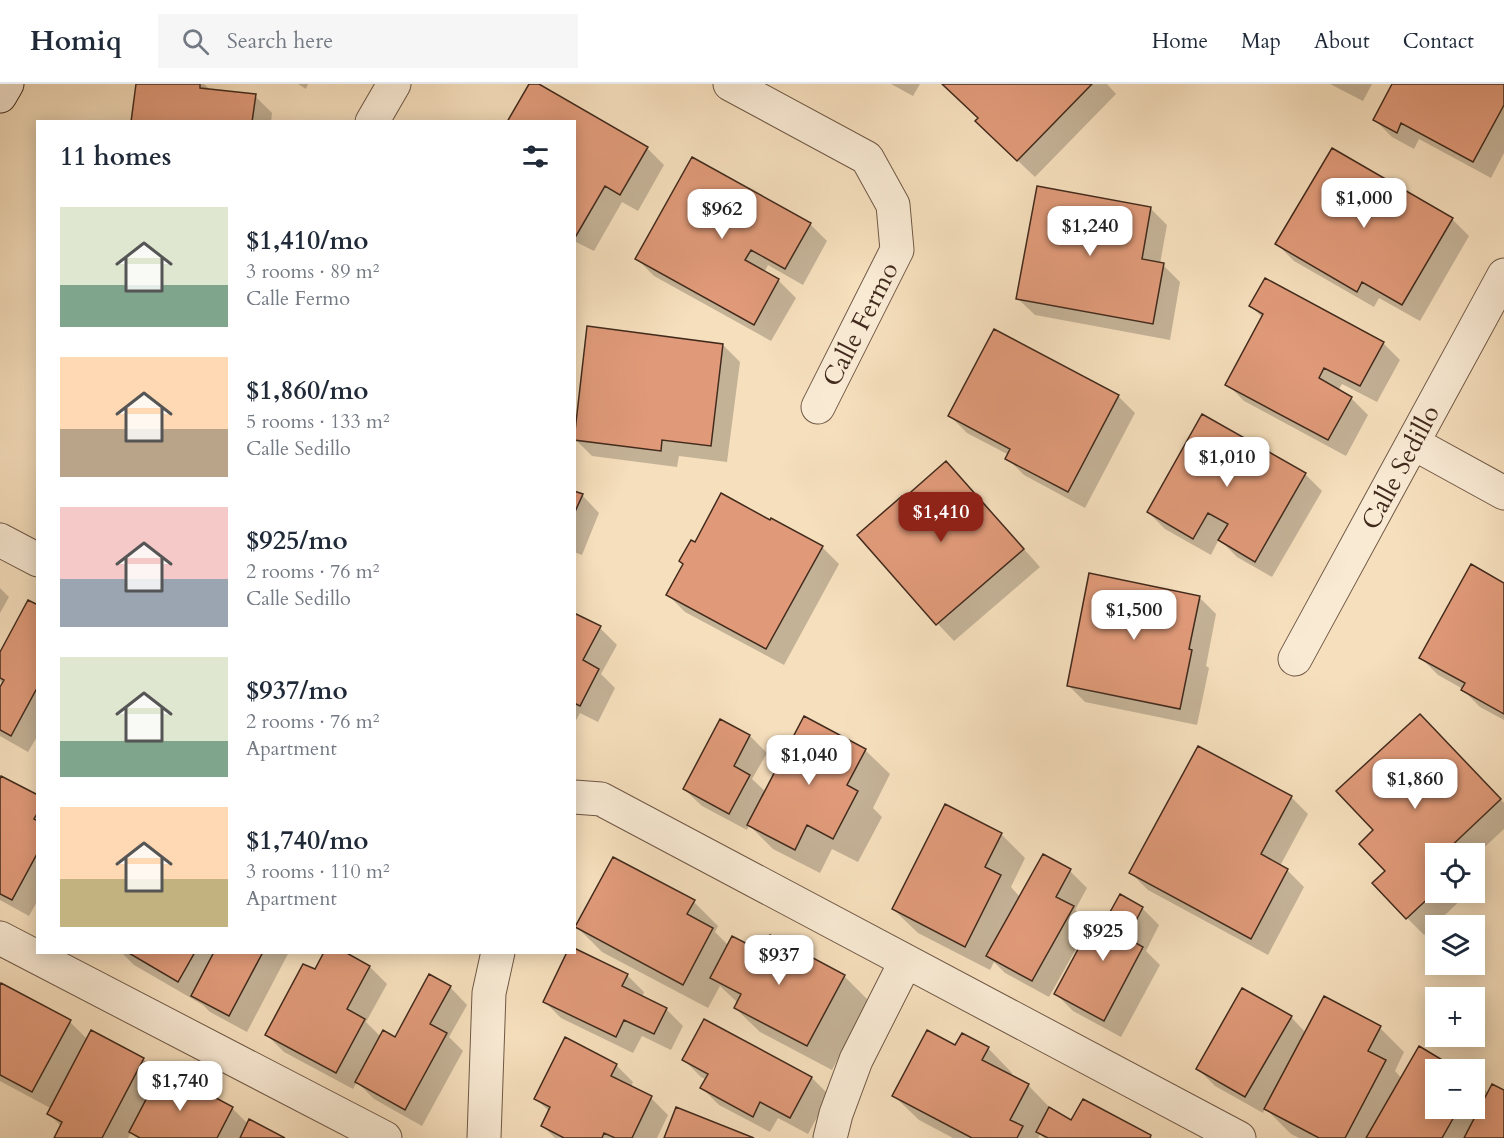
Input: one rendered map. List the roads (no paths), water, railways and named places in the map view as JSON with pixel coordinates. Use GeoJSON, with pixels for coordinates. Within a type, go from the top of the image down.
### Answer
{"type":"FeatureCollection","features":[{"type":"Feature","properties":{"kind":"street"},"geometry":{"type":"LineString","coordinates":[[0,96],[7,84]]}},
{"type":"Feature","properties":{"kind":"street"},"geometry":{"type":"LineString","coordinates":[[373,120],[394,84]]}},
{"type":"Feature","properties":{"kind":"street","name":"Calle Fermo"},"geometry":{"type":"LineString","coordinates":[[730,84],[867,158],[893,205],[897,250],[818,407]]}},
{"type":"Feature","properties":{"kind":"street","name":"Calle Sedillo"},"geometry":{"type":"LineString","coordinates":[[1296,659],[1504,275]]}},
{"type":"Feature","properties":{"kind":"street"},"geometry":{"type":"LineString","coordinates":[[1413,443],[1504,493]]}},
{"type":"Feature","properties":{"kind":"street"},"geometry":{"type":"LineString","coordinates":[[0,540],[36,559]]}},
{"type":"Feature","properties":{"kind":"street"},"geometry":{"type":"LineString","coordinates":[[576,797],[601,798],[1229,1136]]}},
{"type":"Feature","properties":{"kind":"street"},"geometry":{"type":"LineString","coordinates":[[0,938],[385,1138]]}},
{"type":"Feature","properties":{"kind":"street"},"geometry":{"type":"LineString","coordinates":[[484,1138],[489,993],[498,954]]}},
{"type":"Feature","properties":{"kind":"street"},"geometry":{"type":"LineString","coordinates":[[830,1138],[836,1114],[856,1060],[906,961]]}}]}
